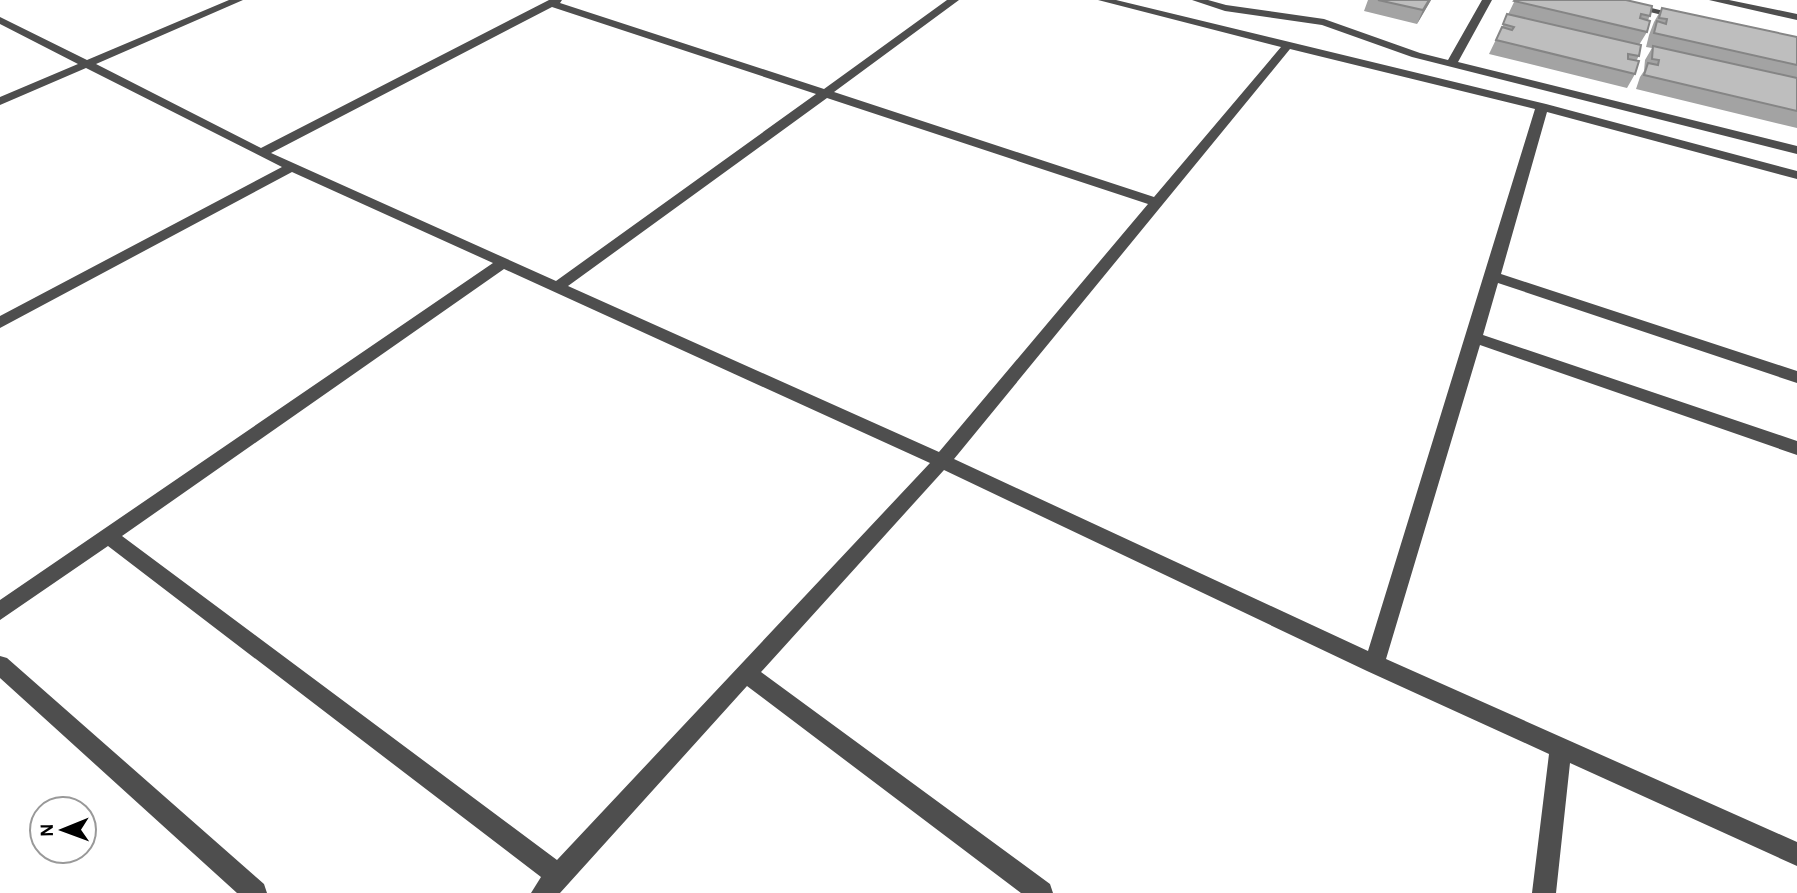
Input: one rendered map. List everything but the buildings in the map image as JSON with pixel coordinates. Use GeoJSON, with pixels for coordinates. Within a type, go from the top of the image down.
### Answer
{"type":"FeatureCollection","features":[{"type":"Feature","properties":{"kind":"street"},"geometry":{"type":"LineString","coordinates":[[0,102],[238,0]]}},
{"type":"Feature","properties":{"kind":"street"},"geometry":{"type":"LineString","coordinates":[[557,287],[954,0]]}},
{"type":"Feature","properties":{"kind":"street"},"geometry":{"type":"LineString","coordinates":[[1103,0],[1281,29],[1332,41],[1416,55],[1797,150]]}},
{"type":"Feature","properties":{"kind":"street"},"geometry":{"type":"LineString","coordinates":[[1197,0],[1281,29]]}},
{"type":"Feature","properties":{"kind":"street"},"geometry":{"type":"LineString","coordinates":[[1452,63],[1487,0]]}},
{"type":"Feature","properties":{"kind":"street"},"geometry":{"type":"LineString","coordinates":[[1605,0],[1695,19]]}},
{"type":"Feature","properties":{"kind":"street"},"geometry":{"type":"LineString","coordinates":[[1714,0],[1797,17]]}},
{"type":"Feature","properties":{"kind":"street"},"geometry":{"type":"LineString","coordinates":[[261,153],[554,1],[1157,202]]}},
{"type":"Feature","properties":{"kind":"street"},"geometry":{"type":"LineString","coordinates":[[0,20],[261,153],[942,461],[1374,664],[1797,854]]}},
{"type":"Feature","properties":{"kind":"street"},"geometry":{"type":"LineString","coordinates":[[1281,29],[1287,46]]}},
{"type":"Feature","properties":{"kind":"street"},"geometry":{"type":"LineString","coordinates":[[543,893],[942,461],[1287,46],[1332,41],[1542,107],[1797,175]]}},
{"type":"Feature","properties":{"kind":"street"},"geometry":{"type":"LineString","coordinates":[[1374,664],[1473,337],[1495,277],[1542,107]]}},
{"type":"Feature","properties":{"kind":"street"},"geometry":{"type":"LineString","coordinates":[[0,323],[292,167]]}},
{"type":"Feature","properties":{"kind":"street"},"geometry":{"type":"LineString","coordinates":[[0,611],[503,262]]}},
{"type":"Feature","properties":{"kind":"street"},"geometry":{"type":"LineString","coordinates":[[1495,277],[1797,377]]}},
{"type":"Feature","properties":{"kind":"street"},"geometry":{"type":"LineString","coordinates":[[1473,337],[1797,448]]}},
{"type":"Feature","properties":{"kind":"street"},"geometry":{"type":"LineString","coordinates":[[108,536],[559,876]]}},
{"type":"Feature","properties":{"kind":"street"},"geometry":{"type":"LineString","coordinates":[[0,665],[255,893]]}},
{"type":"Feature","properties":{"kind":"street"},"geometry":{"type":"LineString","coordinates":[[746,673],[1041,893]]}},
{"type":"Feature","properties":{"kind":"street"},"geometry":{"type":"LineString","coordinates":[[1544,893],[1561,748]]}}]}
